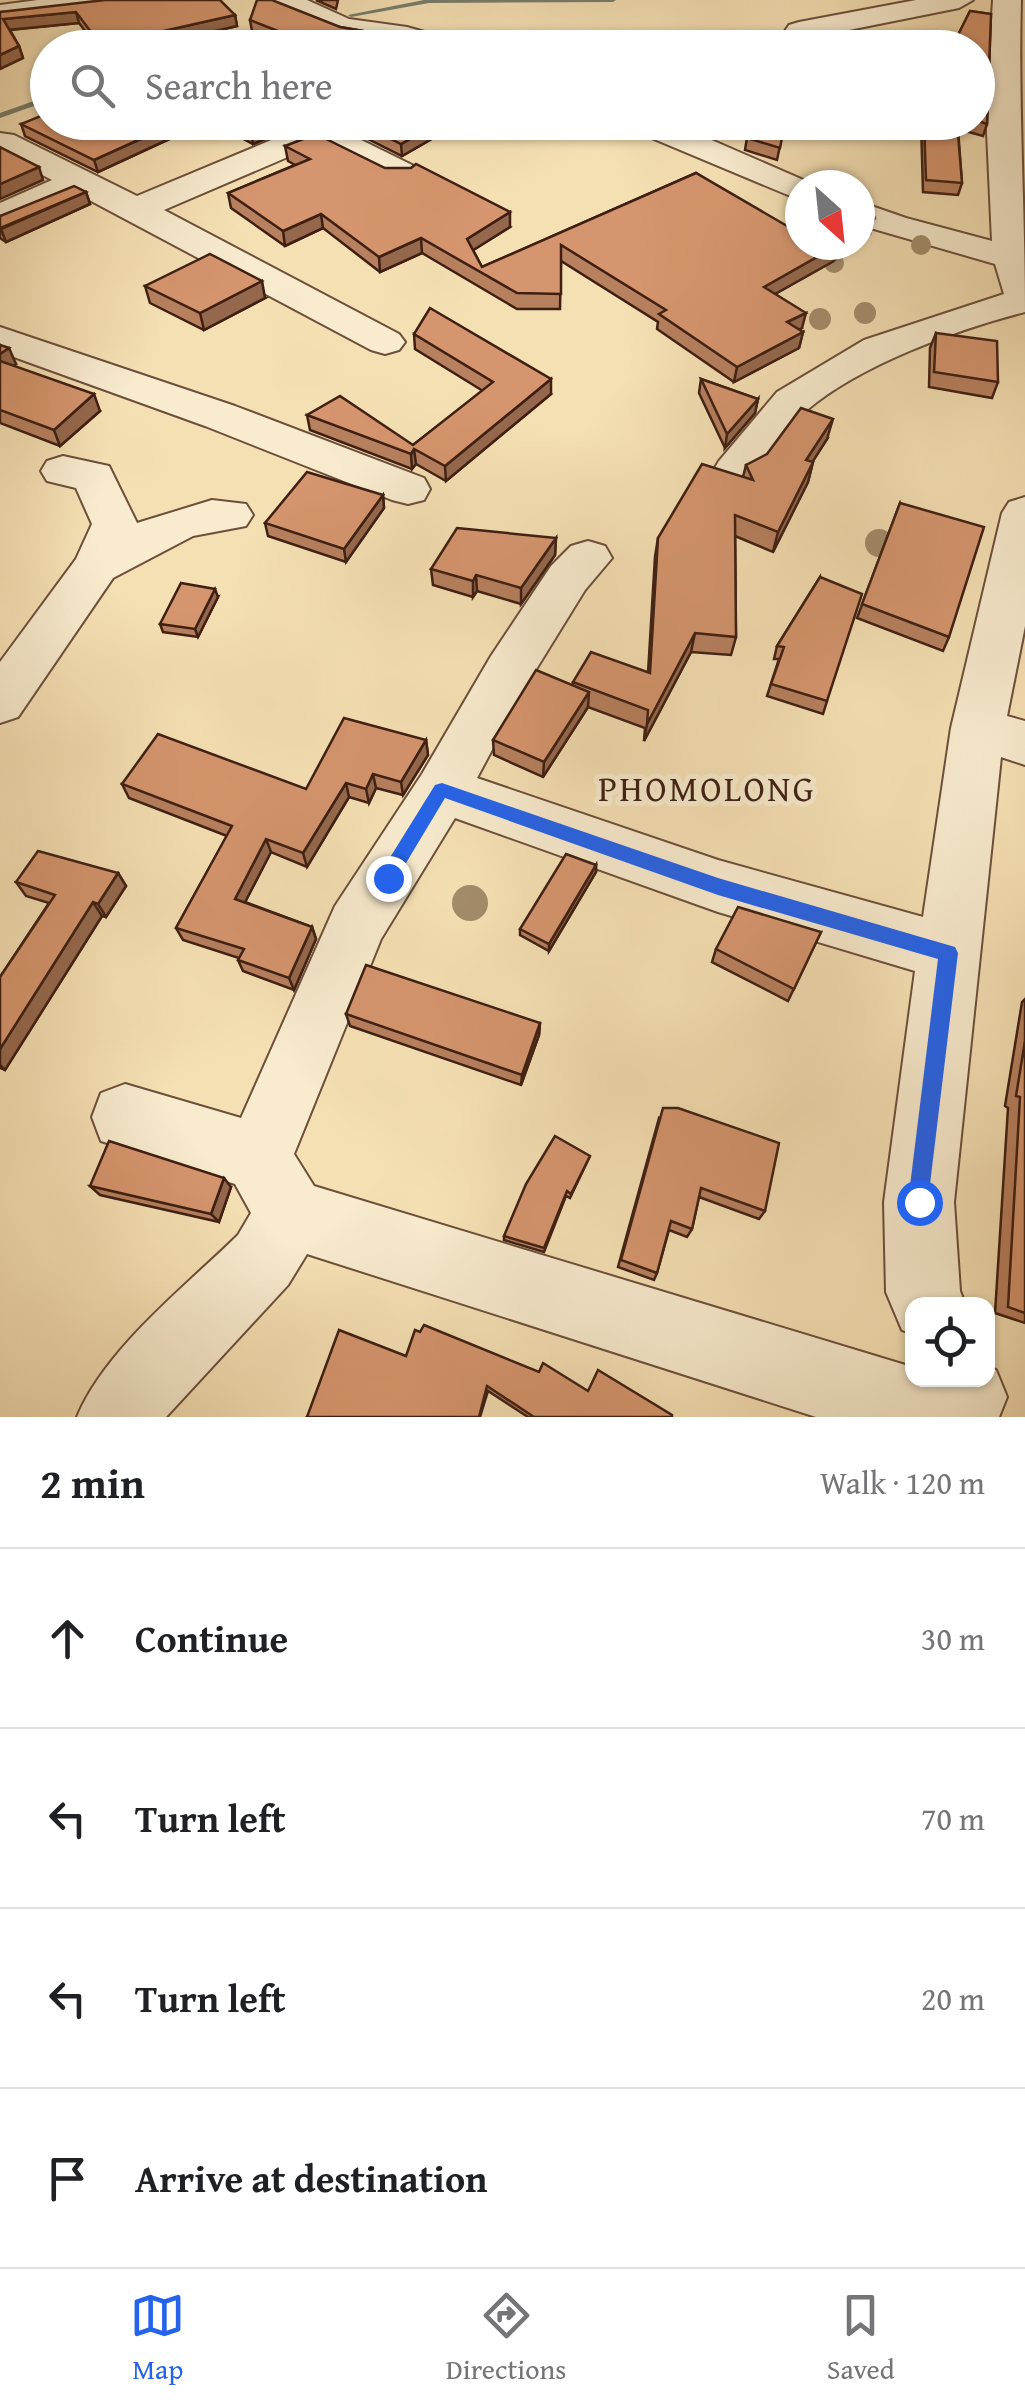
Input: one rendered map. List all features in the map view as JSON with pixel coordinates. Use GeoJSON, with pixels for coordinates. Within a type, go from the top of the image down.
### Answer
{"type":"FeatureCollection","features":[{"type":"Feature","properties":{"kind":"street"},"geometry":{"type":"LineString","coordinates":[[0,14],[106,0]]}},
{"type":"Feature","properties":{"kind":"street"},"geometry":{"type":"LineString","coordinates":[[284,0],[342,26],[368,30]]}},
{"type":"Feature","properties":{"kind":"street"},"geometry":{"type":"LineString","coordinates":[[805,30],[959,0]]}},
{"type":"Feature","properties":{"kind":"street"},"geometry":{"type":"LineString","coordinates":[[734,471],[792,401],[878,348],[1025,300],[1002,110],[1006,0]]}},
{"type":"Feature","properties":{"kind":"street"},"geometry":{"type":"LineString","coordinates":[[134,210],[289,140]]}},
{"type":"Feature","properties":{"kind":"street"},"geometry":{"type":"LineString","coordinates":[[344,140],[400,172]]}},
{"type":"Feature","properties":{"kind":"street"},"geometry":{"type":"LineString","coordinates":[[682,140],[785,182]]}},
{"type":"Feature","properties":{"kind":"street"},"geometry":{"type":"LineString","coordinates":[[3,142],[385,342]]}},
{"type":"Feature","properties":{"kind":"street"},"geometry":{"type":"LineString","coordinates":[[673,165],[705,150]]}},
{"type":"Feature","properties":{"kind":"street"},"geometry":{"type":"LineString","coordinates":[[0,216],[78,181]]}},
{"type":"Feature","properties":{"kind":"street"},"geometry":{"type":"LineString","coordinates":[[875,218],[1018,260]]}},
{"type":"Feature","properties":{"kind":"street"},"geometry":{"type":"LineString","coordinates":[[0,339],[220,416],[408,489]]}},
{"type":"Feature","properties":{"kind":"street"},"geometry":{"type":"LineString","coordinates":[[0,702],[96,566],[116,524],[93,477],[64,471]]}},
{"type":"Feature","properties":{"kind":"street"},"geometry":{"type":"LineString","coordinates":[[925,1297],[919,1202],[948,953],[1002,735],[1025,513]]}},
{"type":"Feature","properties":{"kind":"street"},"geometry":{"type":"LineString","coordinates":[[96,566],[162,529],[212,515],[230,515]]}},
{"type":"Feature","properties":{"kind":"street"},"geometry":{"type":"LineString","coordinates":[[116,1417],[153,1372],[263,1260],[274,1186],[277,1118],[356,925],[442,790],[509,670],[568,578],[588,558]]}},
{"type":"Feature","properties":{"kind":"street"},"geometry":{"type":"LineString","coordinates":[[442,790],[718,886],[948,953]]}},
{"type":"Feature","properties":{"kind":"street"},"geometry":{"type":"LineString","coordinates":[[125,1118],[274,1186],[906,1407],[972,1398]]}},
{"type":"Feature","properties":{"kind":"building"},"geometry":{"type":"Polygon","coordinates":[[[105,0],[220,0],[235,15],[168,30],[90,30],[76,12],[3,19],[19,46],[0,55],[0,12],[105,0]]]}},
{"type":"Feature","properties":{"kind":"building"},"geometry":{"type":"Polygon","coordinates":[[[257,0],[272,0],[357,30],[275,30],[250,20],[257,0]]]}},
{"type":"Feature","properties":{"kind":"building"},"geometry":{"type":"Polygon","coordinates":[[[970,11],[991,14],[990,30],[960,30],[970,11]]]}},
{"type":"Feature","properties":{"kind":"building"},"geometry":{"type":"Polygon","coordinates":[[[53,140],[138,140],[94,160],[53,140]]]}},
{"type":"Feature","properties":{"kind":"building"},"geometry":{"type":"Polygon","coordinates":[[[300,140],[328,140],[385,168],[411,168],[416,164],[510,212],[467,239],[482,267],[696,173],[785,225],[785,260],[812,260],[764,287],[806,313],[787,322],[803,332],[737,367],[659,314],[666,310],[561,245],[561,294],[517,293],[421,238],[379,257],[321,214],[283,231],[228,193],[310,159],[285,146],[300,140]]]}},
{"type":"Feature","properties":{"kind":"building"},"geometry":{"type":"Polygon","coordinates":[[[754,140],[782,140],[780,148],[754,140]]]}},
{"type":"Feature","properties":{"kind":"building"},"geometry":{"type":"Polygon","coordinates":[[[925,140],[958,140],[962,183],[926,180],[925,140]]]}},
{"type":"Feature","properties":{"kind":"building"},"geometry":{"type":"Polygon","coordinates":[[[0,147],[39,167],[0,184],[0,147]]]}},
{"type":"Feature","properties":{"kind":"building"},"geometry":{"type":"Polygon","coordinates":[[[74,186],[86,192],[0,228],[0,216],[74,186]]]}},
{"type":"Feature","properties":{"kind":"building"},"geometry":{"type":"Polygon","coordinates":[[[210,254],[262,281],[200,313],[145,286],[210,254]]]}},
{"type":"Feature","properties":{"kind":"building"},"geometry":{"type":"Polygon","coordinates":[[[430,308],[551,379],[445,466],[414,449],[411,454],[307,415],[340,396],[413,445],[493,382],[414,334],[430,308]]]}},
{"type":"Feature","properties":{"kind":"building"},"geometry":{"type":"Polygon","coordinates":[[[936,333],[997,341],[998,382],[934,372],[936,333]]]}},
{"type":"Feature","properties":{"kind":"building"},"geometry":{"type":"Polygon","coordinates":[[[0,361],[94,394],[54,430],[0,410],[0,361]]]}},
{"type":"Feature","properties":{"kind":"building"},"geometry":{"type":"Polygon","coordinates":[[[701,379],[758,399],[727,434],[701,379]]]}},
{"type":"Feature","properties":{"kind":"building"},"geometry":{"type":"Polygon","coordinates":[[[801,408],[833,419],[806,460],[813,462],[778,532],[735,515],[736,637],[695,633],[647,724],[648,710],[573,682],[591,652],[650,673],[658,538],[702,464],[753,480],[746,465],[767,454],[801,408]]]}},
{"type":"Feature","properties":{"kind":"building"},"geometry":{"type":"Polygon","coordinates":[[[307,472],[383,495],[344,549],[265,523],[307,472]]]}},
{"type":"Feature","properties":{"kind":"building"},"geometry":{"type":"Polygon","coordinates":[[[900,503],[984,527],[949,637],[862,604],[900,503]]]}},
{"type":"Feature","properties":{"kind":"building"},"geometry":{"type":"Polygon","coordinates":[[[457,528],[556,538],[521,588],[476,575],[473,581],[431,569],[457,528]]]}},
{"type":"Feature","properties":{"kind":"building"},"geometry":{"type":"Polygon","coordinates":[[[820,577],[862,594],[827,701],[771,684],[784,647],[777,646],[820,577]]]}},
{"type":"Feature","properties":{"kind":"building"},"geometry":{"type":"Polygon","coordinates":[[[181,583],[215,589],[195,629],[160,624],[181,583]]]}},
{"type":"Feature","properties":{"kind":"building"},"geometry":{"type":"Polygon","coordinates":[[[536,670],[589,692],[544,762],[493,740],[536,670]]]}},
{"type":"Feature","properties":{"kind":"building"},"geometry":{"type":"Polygon","coordinates":[[[344,718],[426,740],[401,782],[373,774],[366,789],[346,783],[303,853],[266,839],[235,899],[312,927],[289,978],[238,960],[244,949],[176,928],[232,826],[122,784],[158,734],[306,789],[344,718]]]}},
{"type":"Feature","properties":{"kind":"building"},"geometry":{"type":"Polygon","coordinates":[[[38,851],[118,873],[98,904],[93,902],[0,1049],[0,977],[55,895],[16,882],[38,851]]]}},
{"type":"Feature","properties":{"kind":"building"},"geometry":{"type":"Polygon","coordinates":[[[566,854],[596,865],[549,944],[520,929],[566,854]]]}},
{"type":"Feature","properties":{"kind":"building"},"geometry":{"type":"Polygon","coordinates":[[[738,907],[821,932],[794,989],[716,949],[738,907]]]}},
{"type":"Feature","properties":{"kind":"building"},"geometry":{"type":"Polygon","coordinates":[[[366,965],[540,1023],[522,1075],[346,1014],[366,965]]]}},
{"type":"Feature","properties":{"kind":"building"},"geometry":{"type":"Polygon","coordinates":[[[1025,1041],[1025,1313],[1008,1307],[1020,1097],[1016,1096],[1025,1041]]]}},
{"type":"Feature","properties":{"kind":"building"},"geometry":{"type":"Polygon","coordinates":[[[663,1108],[678,1108],[779,1143],[765,1211],[701,1188],[692,1229],[671,1221],[657,1273],[621,1260],[663,1108]]]}},
{"type":"Feature","properties":{"kind":"building"},"geometry":{"type":"Polygon","coordinates":[[[555,1136],[590,1156],[571,1194],[567,1191],[544,1248],[504,1236],[526,1184],[555,1136]]]}},
{"type":"Feature","properties":{"kind":"building"},"geometry":{"type":"Polygon","coordinates":[[[109,1141],[224,1178],[211,1214],[90,1186],[109,1141]]]}},
{"type":"Feature","properties":{"kind":"building"},"geometry":{"type":"Polygon","coordinates":[[[424,1325],[539,1372],[543,1363],[588,1391],[598,1370],[672,1417],[534,1417],[487,1386],[479,1417],[307,1417],[339,1330],[406,1356],[415,1330],[420,1332],[424,1325]]]}},
{"type":"Feature","properties":{"kind":"waterway"},"geometry":{"type":"LineString","coordinates":[[351,15],[429,1],[613,0]]}},
{"type":"Feature","properties":{"kind":"waterway"},"geometry":{"type":"LineString","coordinates":[[0,116],[30,105]]}},
{"type":"Feature","properties":{"kind":"district","name":"PHOMOLONG"},"geometry":{"type":"Point","coordinates":[707,789]}},
{"type":"Feature","properties":{"kind":"route"},"geometry":{"type":"LineString","coordinates":[[388,878],[442,790],[718,886],[948,953],[919,1202]]}}]}
